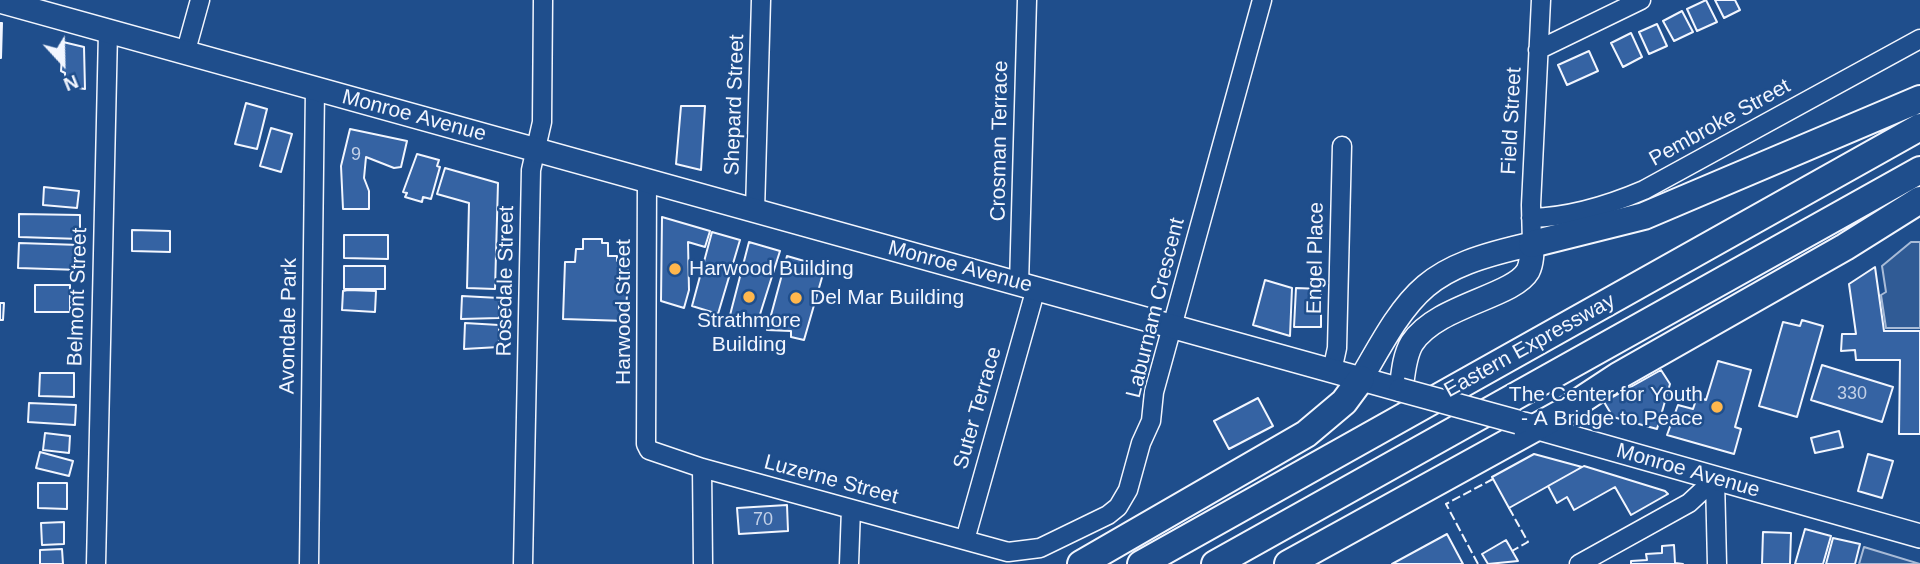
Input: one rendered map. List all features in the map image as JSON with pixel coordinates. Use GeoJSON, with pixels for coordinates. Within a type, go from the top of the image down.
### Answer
{"type":"FeatureCollection","features":[{"type":"Feature","properties":{"kind":"highway"},"geometry":{"type":"LineString","coordinates":[[1532,244],[1644,216],[1920,99]]}},
{"type":"Feature","properties":{"kind":"highway","name":"Eastern Expressway"},"geometry":{"type":"LineString","coordinates":[[1141,564],[1920,127]]}},
{"type":"Feature","properties":{"kind":"highway","name":"Eastern Expressway"},"geometry":{"type":"LineString","coordinates":[[1215,564],[1920,170]]}},
{"type":"Feature","properties":{"kind":"highway"},"geometry":{"type":"LineString","coordinates":[[1288,564],[1527,424],[1860,239],[1920,200]]}},
{"type":"Feature","properties":{"kind":"highway"},"geometry":{"type":"LineString","coordinates":[[1080,564],[1306,434],[1344,402],[1361,379]]}},
{"type":"Feature","properties":{"kind":"main road","name":"Monroe Avenue"},"geometry":{"type":"LineString","coordinates":[[0,1],[1527,424],[1920,536]]}},
{"type":"Feature","properties":{"kind":"main road"},"geometry":{"type":"LineString","coordinates":[[1361,379],[1400,311],[1429,282],[1465,261],[1532,244],[1530,266],[1522,279],[1456,309],[1420,334],[1408,352],[1401,390]]}},
{"type":"Feature","properties":{"kind":"street"},"geometry":{"type":"LineString","coordinates":[[184,54],[200,0]]}},
{"type":"Feature","properties":{"kind":"street","name":"Rosedale Street"},"geometry":{"type":"LineString","coordinates":[[523,564],[531,170],[542,122],[543,0]]}},
{"type":"Feature","properties":{"kind":"street","name":"Shepard Street"},"geometry":{"type":"LineString","coordinates":[[755,211],[761,0]]}},
{"type":"Feature","properties":{"kind":"street","name":"Crosman Terrace"},"geometry":{"type":"LineString","coordinates":[[1027,0],[1028,286]]}},
{"type":"Feature","properties":{"kind":"street","name":"Laburnam Crescent"},"geometry":{"type":"LineString","coordinates":[[1008,552],[1040,548],[1118,507],[1128,490],[1155,404],[1154,392],[1262,0]]}},
{"type":"Feature","properties":{"kind":"street","name":"Field Street"},"geometry":{"type":"LineString","coordinates":[[1532,244],[1541,0]]}},
{"type":"Feature","properties":{"kind":"street"},"geometry":{"type":"LineString","coordinates":[[1538,51],[1641,0]]}},
{"type":"Feature","properties":{"kind":"street","name":"Belmont Street"},"geometry":{"type":"LineString","coordinates":[[96,564],[108,32]]}},
{"type":"Feature","properties":{"kind":"street","name":"Pembroke Street"},"geometry":{"type":"LineString","coordinates":[[1531,218],[1574,212],[1644,190],[1920,39]]}},
{"type":"Feature","properties":{"kind":"street","name":"Avondale Park"},"geometry":{"type":"LineString","coordinates":[[309,564],[315,89]]}},
{"type":"Feature","properties":{"kind":"street","name":"Engel Place"},"geometry":{"type":"LineString","coordinates":[[1332,371],[1337,348],[1342,146]]}},
{"type":"Feature","properties":{"kind":"street","name":"Harwood Street"},"geometry":{"type":"LineString","coordinates":[[646,444],[647,180]]}},
{"type":"Feature","properties":{"kind":"street","name":"Suter Terrace"},"geometry":{"type":"LineString","coordinates":[[965,540],[1028,286]]}},
{"type":"Feature","properties":{"kind":"street","name":"Luzerne Street"},"geometry":{"type":"LineString","coordinates":[[646,444],[654,452],[702,468],[1008,552]]}},
{"type":"Feature","properties":{"kind":"street"},"geometry":{"type":"LineString","coordinates":[[702,468],[703,564]]}},
{"type":"Feature","properties":{"kind":"street"},"geometry":{"type":"LineString","coordinates":[[1579,564],[1689,503],[1715,479]]}},
{"type":"Feature","properties":{"kind":"street"},"geometry":{"type":"LineString","coordinates":[[1715,479],[1717,564]]}},
{"type":"Feature","properties":{"kind":"street"},"geometry":{"type":"LineString","coordinates":[[849,564],[851,509]]}},
{"type":"Feature","properties":{"kind":"shaded area"},"geometry":{"type":"Polygon","coordinates":[[[1911,242],[1920,242],[1920,328],[1886,328],[1881,295],[1886,292],[1882,266],[1911,242]]]}},
{"type":"Feature","properties":{"kind":"shaded area"},"geometry":{"type":"Polygon","coordinates":[[[1864,547],[1920,564],[1859,564],[1864,547]]]}},
{"type":"Feature","properties":{"kind":"building"},"geometry":{"type":"Polygon","coordinates":[[[1706,0],[1717,22],[1697,31],[1687,9],[1706,0]]]}},
{"type":"Feature","properties":{"kind":"building"},"geometry":{"type":"Polygon","coordinates":[[[1715,0],[1735,0],[1740,10],[1724,18],[1715,0]]]}},
{"type":"Feature","properties":{"kind":"building"},"geometry":{"type":"Polygon","coordinates":[[[1682,11],[1693,32],[1674,41],[1663,21],[1682,11]]]}},
{"type":"Feature","properties":{"kind":"building"},"geometry":{"type":"Polygon","coordinates":[[[2,23],[1,58],[0,58],[2,23]]]}},
{"type":"Feature","properties":{"kind":"building"},"geometry":{"type":"Polygon","coordinates":[[[1657,24],[1667,46],[1649,54],[1639,32],[1657,24]]]}},
{"type":"Feature","properties":{"kind":"building"},"geometry":{"type":"Polygon","coordinates":[[[1631,33],[1642,57],[1623,67],[1611,43],[1631,33]]]}},
{"type":"Feature","properties":{"kind":"building"},"geometry":{"type":"Polygon","coordinates":[[[63,42],[84,47],[85,89],[65,86],[65,73],[61,71],[63,42]]]}},
{"type":"Feature","properties":{"kind":"building"},"geometry":{"type":"Polygon","coordinates":[[[1589,51],[1598,71],[1567,85],[1558,65],[1589,51]]]}},
{"type":"Feature","properties":{"kind":"building"},"geometry":{"type":"Polygon","coordinates":[[[246,103],[267,109],[257,149],[235,144],[246,103]]]}},
{"type":"Feature","properties":{"kind":"building"},"geometry":{"type":"Polygon","coordinates":[[[681,106],[705,106],[701,170],[676,164],[681,106]]]}},
{"type":"Feature","properties":{"kind":"building"},"geometry":{"type":"Polygon","coordinates":[[[271,128],[292,134],[281,172],[260,166],[271,128]]]}},
{"type":"Feature","properties":{"kind":"building"},"geometry":{"type":"Polygon","coordinates":[[[350,129],[407,141],[401,167],[394,168],[366,157],[364,178],[369,191],[369,209],[343,209],[341,166],[350,129]]]}},
{"type":"Feature","properties":{"kind":"building"},"geometry":{"type":"Polygon","coordinates":[[[417,154],[439,160],[437,166],[440,167],[431,199],[423,197],[422,202],[405,197],[407,193],[403,192],[417,154]]]}},
{"type":"Feature","properties":{"kind":"building"},"geometry":{"type":"Polygon","coordinates":[[[445,168],[498,183],[495,289],[467,288],[469,203],[437,194],[445,168]]]}},
{"type":"Feature","properties":{"kind":"building"},"geometry":{"type":"Polygon","coordinates":[[[44,187],[79,191],[77,208],[43,205],[44,187]]]}},
{"type":"Feature","properties":{"kind":"building"},"geometry":{"type":"Polygon","coordinates":[[[19,214],[80,215],[80,239],[19,237],[19,214]]]}},
{"type":"Feature","properties":{"kind":"building","name":"Harwood Building"},"geometry":{"type":"Polygon","coordinates":[[[662,217],[710,231],[705,247],[688,242],[689,290],[684,308],[661,301],[662,217]]]}},
{"type":"Feature","properties":{"kind":"building"},"geometry":{"type":"Polygon","coordinates":[[[132,230],[170,231],[170,252],[132,251],[132,230]]]}},
{"type":"Feature","properties":{"kind":"building"},"geometry":{"type":"Polygon","coordinates":[[[712,232],[740,240],[718,314],[692,306],[712,232]]]}},
{"type":"Feature","properties":{"kind":"building"},"geometry":{"type":"Polygon","coordinates":[[[344,235],[388,235],[388,259],[344,258],[344,235]]]}},
{"type":"Feature","properties":{"kind":"building"},"geometry":{"type":"Polygon","coordinates":[[[583,239],[602,239],[602,243],[608,243],[608,256],[617,256],[617,261],[628,261],[626,321],[563,319],[565,262],[575,262],[576,249],[583,249],[583,239]]]}},
{"type":"Feature","properties":{"kind":"building","name":"Strathmore Building"},"geometry":{"type":"Polygon","coordinates":[[[749,242],[780,251],[756,327],[729,319],[749,242]]]}},
{"type":"Feature","properties":{"kind":"building"},"geometry":{"type":"Polygon","coordinates":[[[19,243],[80,245],[80,270],[18,268],[19,243]]]}},
{"type":"Feature","properties":{"kind":"building","name":"Del Mar Building"},"geometry":{"type":"Polygon","coordinates":[[[787,256],[825,267],[804,340],[791,337],[791,331],[767,330],[787,256]]]}},
{"type":"Feature","properties":{"kind":"building"},"geometry":{"type":"Polygon","coordinates":[[[344,266],[385,266],[385,289],[344,289],[344,266]]]}},
{"type":"Feature","properties":{"kind":"building"},"geometry":{"type":"Polygon","coordinates":[[[1875,267],[1884,331],[1920,331],[1920,434],[1899,434],[1900,360],[1856,360],[1855,350],[1841,351],[1842,334],[1856,334],[1849,284],[1875,267]]]}},
{"type":"Feature","properties":{"kind":"building"},"geometry":{"type":"Polygon","coordinates":[[[1265,280],[1292,288],[1290,336],[1253,325],[1265,280]]]}},
{"type":"Feature","properties":{"kind":"building"},"geometry":{"type":"Polygon","coordinates":[[[35,285],[70,285],[70,312],[35,312],[35,285]]]}},
{"type":"Feature","properties":{"kind":"building"},"geometry":{"type":"Polygon","coordinates":[[[1296,288],[1321,289],[1321,327],[1294,327],[1296,288]]]}},
{"type":"Feature","properties":{"kind":"building"},"geometry":{"type":"Polygon","coordinates":[[[343,291],[376,291],[375,312],[342,310],[343,291]]]}},
{"type":"Feature","properties":{"kind":"building"},"geometry":{"type":"Polygon","coordinates":[[[462,296],[499,298],[499,318],[461,319],[462,296]]]}},
{"type":"Feature","properties":{"kind":"building"},"geometry":{"type":"Polygon","coordinates":[[[0,303],[4,303],[3,320],[0,320],[0,303]]]}},
{"type":"Feature","properties":{"kind":"building"},"geometry":{"type":"Polygon","coordinates":[[[1802,320],[1823,326],[1797,417],[1759,406],[1783,322],[1800,326],[1802,320]]]}},
{"type":"Feature","properties":{"kind":"building"},"geometry":{"type":"Polygon","coordinates":[[[465,323],[499,325],[499,347],[464,349],[465,323]]]}},
{"type":"Feature","properties":{"kind":"building","name":"The Center for Youth - A Bridge to Peace"},"geometry":{"type":"Polygon","coordinates":[[[1718,361],[1751,370],[1735,427],[1741,429],[1734,454],[1667,435],[1678,405],[1693,409],[1697,397],[1706,400],[1718,361]]]}},
{"type":"Feature","properties":{"kind":"building"},"geometry":{"type":"Polygon","coordinates":[[[1822,365],[1893,387],[1882,422],[1811,400],[1822,365]]]}},
{"type":"Feature","properties":{"kind":"building"},"geometry":{"type":"Polygon","coordinates":[[[1661,370],[1670,384],[1657,429],[1613,417],[1604,402],[1661,370]]]}},
{"type":"Feature","properties":{"kind":"building"},"geometry":{"type":"Polygon","coordinates":[[[40,373],[74,373],[74,397],[39,396],[40,373]]]}},
{"type":"Feature","properties":{"kind":"building"},"geometry":{"type":"Polygon","coordinates":[[[1258,398],[1273,426],[1229,449],[1214,421],[1258,398]]]}},
{"type":"Feature","properties":{"kind":"building"},"geometry":{"type":"Polygon","coordinates":[[[29,403],[76,405],[75,425],[28,422],[29,403]]]}},
{"type":"Feature","properties":{"kind":"building"},"geometry":{"type":"Polygon","coordinates":[[[1839,431],[1843,447],[1815,453],[1811,438],[1839,431]]]}},
{"type":"Feature","properties":{"kind":"building"},"geometry":{"type":"Polygon","coordinates":[[[45,433],[70,436],[69,453],[43,450],[45,433]]]}},
{"type":"Feature","properties":{"kind":"building"},"geometry":{"type":"Polygon","coordinates":[[[40,452],[73,461],[69,476],[36,468],[40,452]]]}},
{"type":"Feature","properties":{"kind":"building"},"geometry":{"type":"Polygon","coordinates":[[[1534,454],[1582,467],[1509,508],[1492,477],[1534,454]]]}},
{"type":"Feature","properties":{"kind":"building"},"geometry":{"type":"Polygon","coordinates":[[[1868,454],[1893,461],[1882,498],[1858,491],[1868,454]]]}},
{"type":"Feature","properties":{"kind":"building"},"geometry":{"type":"Polygon","coordinates":[[[1584,466],[1668,494],[1631,515],[1615,487],[1574,510],[1567,497],[1557,503],[1548,486],[1584,466]]]}},
{"type":"Feature","properties":{"kind":"building"},"geometry":{"type":"Polygon","coordinates":[[[38,483],[67,483],[67,509],[38,508],[38,483]]]}},
{"type":"Feature","properties":{"kind":"building"},"geometry":{"type":"Polygon","coordinates":[[[787,505],[788,531],[739,534],[737,508],[787,505]]]}},
{"type":"Feature","properties":{"kind":"building"},"geometry":{"type":"Polygon","coordinates":[[[64,522],[64,544],[42,545],[41,523],[64,522]]]}},
{"type":"Feature","properties":{"kind":"building"},"geometry":{"type":"Polygon","coordinates":[[[1805,529],[1831,536],[1823,564],[1795,564],[1805,529]]]}},
{"type":"Feature","properties":{"kind":"building"},"geometry":{"type":"Polygon","coordinates":[[[1763,532],[1791,533],[1790,564],[1762,564],[1763,532]]]}},
{"type":"Feature","properties":{"kind":"building"},"geometry":{"type":"Polygon","coordinates":[[[1447,534],[1463,564],[1392,564],[1447,534]]]}},
{"type":"Feature","properties":{"kind":"building"},"geometry":{"type":"Polygon","coordinates":[[[1833,538],[1860,544],[1855,564],[1826,564],[1833,538]]]}},
{"type":"Feature","properties":{"kind":"building"},"geometry":{"type":"Polygon","coordinates":[[[1506,540],[1518,561],[1488,564],[1482,554],[1506,540]]]}},
{"type":"Feature","properties":{"kind":"building"},"geometry":{"type":"Polygon","coordinates":[[[1674,545],[1675,563],[1683,564],[1631,564],[1631,561],[1647,560],[1646,554],[1662,553],[1662,546],[1674,545]]]}},
{"type":"Feature","properties":{"kind":"building"},"geometry":{"type":"Polygon","coordinates":[[[62,549],[63,564],[40,564],[40,550],[62,549]]]}},
{"type":"Feature","properties":{"kind":"fence"},"geometry":{"type":"LineString","coordinates":[[1478,564],[1446,504],[1493,479]]}},
{"type":"Feature","properties":{"kind":"fence"},"geometry":{"type":"LineString","coordinates":[[1509,508],[1528,542],[1512,551]]}},
{"type":"Feature","properties":{"kind":"place","name":"Harwood Building"},"geometry":{"type":"Point","coordinates":[675,269]}},
{"type":"Feature","properties":{"kind":"place","name":"Strathmore Building"},"geometry":{"type":"Point","coordinates":[749,297]}},
{"type":"Feature","properties":{"kind":"place","name":"Del Mar Building"},"geometry":{"type":"Point","coordinates":[796,298]}},
{"type":"Feature","properties":{"kind":"place","name":"The Center for Youth - A Bridge to Peace"},"geometry":{"type":"Point","coordinates":[1717,407]}}]}
